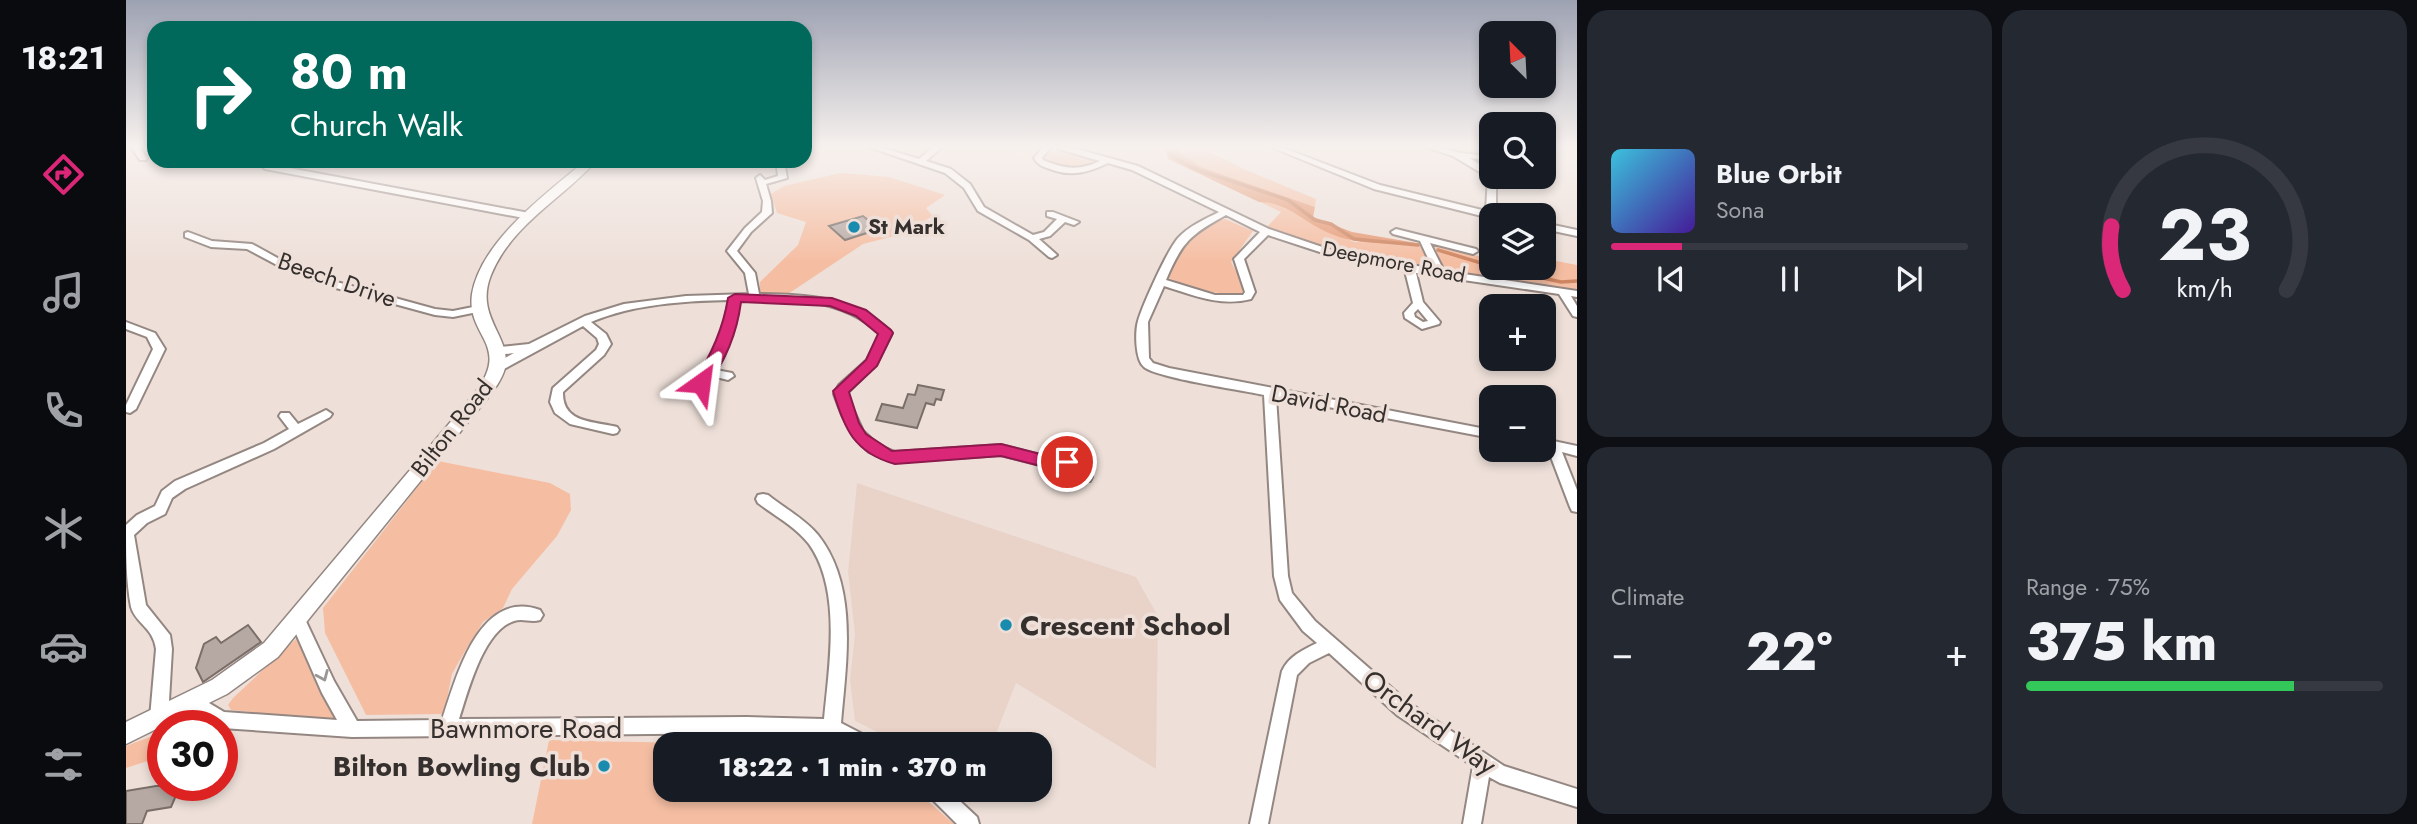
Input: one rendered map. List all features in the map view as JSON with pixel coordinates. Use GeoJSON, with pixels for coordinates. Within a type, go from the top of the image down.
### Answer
{"type":"FeatureCollection","features":[{"type":"Feature","properties":{"kind":"main road"},"geometry":{"type":"LineString","coordinates":[[478,309],[483,278],[496,256],[529,216],[563,185]]}},
{"type":"Feature","properties":{"kind":"main road","name":"Bilton Road"},"geometry":{"type":"LineString","coordinates":[[176,710],[253,666],[298,620],[481,394],[496,359],[478,309]]}},
{"type":"Feature","properties":{"kind":"main road","name":"Bilton Road"},"geometry":{"type":"LineString","coordinates":[[126,733],[147,723]]}},
{"type":"Feature","properties":{"kind":"street"},"geometry":{"type":"LineString","coordinates":[[365,185],[529,216]]}},
{"type":"Feature","properties":{"kind":"street"},"geometry":{"type":"LineString","coordinates":[[755,298],[750,273],[732,251],[748,230],[767,213],[762,185]]}},
{"type":"Feature","properties":{"kind":"street"},"geometry":{"type":"LineString","coordinates":[[966,185],[981,209],[1032,238],[1052,255]]}},
{"type":"Feature","properties":{"kind":"street","name":"Deepmore Road"},"geometry":{"type":"LineString","coordinates":[[1171,185],[1266,230],[1326,251],[1410,269],[1577,294]]}},
{"type":"Feature","properties":{"kind":"street"},"geometry":{"type":"LineString","coordinates":[[1373,185],[1479,212]]}},
{"type":"Feature","properties":{"kind":"street"},"geometry":{"type":"LineString","coordinates":[[1225,212],[1194,229],[1181,242],[1161,282],[1210,295],[1234,299],[1247,297],[1250,292],[1239,259],[1266,230]]}},
{"type":"Feature","properties":{"kind":"street"},"geometry":{"type":"LineString","coordinates":[[1050,214],[1074,222]]}},
{"type":"Feature","properties":{"kind":"street"},"geometry":{"type":"LineString","coordinates":[[1032,238],[1047,233],[1063,219]]}},
{"type":"Feature","properties":{"kind":"street"},"geometry":{"type":"LineString","coordinates":[[1556,229],[1577,233]]}},
{"type":"Feature","properties":{"kind":"street"},"geometry":{"type":"LineString","coordinates":[[1396,232],[1473,251]]}},
{"type":"Feature","properties":{"kind":"street","name":"Beech Drive"},"geometry":{"type":"LineString","coordinates":[[198,237],[211,244],[249,246],[280,263],[329,283],[435,312],[453,314],[478,309]]}},
{"type":"Feature","properties":{"kind":"street"},"geometry":{"type":"LineString","coordinates":[[1424,240],[1438,272]]}},
{"type":"Feature","properties":{"kind":"street"},"geometry":{"type":"LineString","coordinates":[[1410,269],[1418,303]]}},
{"type":"Feature","properties":{"kind":"street","name":"David Road"},"geometry":{"type":"LineString","coordinates":[[1161,282],[1143,322],[1143,359],[1149,366],[1167,372],[1479,432]]}},
{"type":"Feature","properties":{"kind":"street"},"geometry":{"type":"LineString","coordinates":[[1563,292],[1577,314]]}},
{"type":"Feature","properties":{"kind":"street"},"geometry":{"type":"LineString","coordinates":[[701,383],[731,326],[735,298]]}},
{"type":"Feature","properties":{"kind":"street"},"geometry":{"type":"LineString","coordinates":[[496,359],[533,348],[614,310],[650,303],[755,298],[839,304],[865,315],[886,333],[872,362],[843,388],[841,394],[855,433],[887,455],[895,457],[1001,450],[1052,463],[1083,455],[1084,477]]}},
{"type":"Feature","properties":{"kind":"street"},"geometry":{"type":"LineString","coordinates":[[585,322],[602,335],[606,344],[557,391],[557,405],[565,417],[613,430]]}},
{"type":"Feature","properties":{"kind":"street"},"geometry":{"type":"LineString","coordinates":[[126,325],[151,335],[159,349],[130,409]]}},
{"type":"Feature","properties":{"kind":"street"},"geometry":{"type":"LineString","coordinates":[[709,372],[728,376]]}},
{"type":"Feature","properties":{"kind":"street"},"geometry":{"type":"LineString","coordinates":[[126,387],[141,384]]}},
{"type":"Feature","properties":{"kind":"street","name":"Orchard Way"},"geometry":{"type":"LineString","coordinates":[[1270,392],[1281,576],[1285,595],[1310,626],[1403,709],[1482,764],[1532,786],[1577,798]]}},
{"type":"Feature","properties":{"kind":"street"},"geometry":{"type":"LineString","coordinates":[[160,710],[164,649],[162,635],[139,608],[130,588],[126,533],[142,519],[160,510],[167,495],[180,485],[233,463],[327,414]]}},
{"type":"Feature","properties":{"kind":"street"},"geometry":{"type":"LineString","coordinates":[[285,416],[296,430]]}},
{"type":"Feature","properties":{"kind":"street"},"geometry":{"type":"LineString","coordinates":[[1556,446],[1577,450]]}},
{"type":"Feature","properties":{"kind":"street"},"geometry":{"type":"LineString","coordinates":[[1556,462],[1577,507]]}},
{"type":"Feature","properties":{"kind":"street"},"geometry":{"type":"LineString","coordinates":[[762,499],[813,538],[828,562],[835,602],[838,650],[832,728]]}},
{"type":"Feature","properties":{"kind":"street"},"geometry":{"type":"LineString","coordinates":[[447,729],[475,650],[502,619],[514,614],[535,615]]}},
{"type":"Feature","properties":{"kind":"street"},"geometry":{"type":"LineString","coordinates":[[298,620],[328,687],[352,729]]}},
{"type":"Feature","properties":{"kind":"street"},"geometry":{"type":"LineString","coordinates":[[1259,824],[1290,671],[1303,658],[1330,645]]}},
{"type":"Feature","properties":{"kind":"street","name":"Bawnmore Road"},"geometry":{"type":"LineString","coordinates":[[194,702],[222,720],[352,729],[747,725],[832,728],[840,732]]}},
{"type":"Feature","properties":{"kind":"street"},"geometry":{"type":"LineString","coordinates":[[1472,824],[1482,764]]}},
{"type":"Feature","properties":{"kind":"street"},"geometry":{"type":"LineString","coordinates":[[947,802],[970,824]]}},
{"type":"Feature","properties":{"kind":"shaded area"},"geometry":{"type":"Polygon","coordinates":[[[915,185],[945,195],[926,208],[933,216],[902,234],[863,244],[788,294],[760,294],[760,282],[798,245],[806,222],[777,213],[771,194],[784,186],[915,185]]]}},
{"type":"Feature","properties":{"kind":"shaded area"},"geometry":{"type":"Polygon","coordinates":[[[1224,185],[1254,185],[1315,207],[1313,217],[1352,232],[1422,244],[1351,240],[1320,229],[1279,205],[1259,202],[1224,185]]]}},
{"type":"Feature","properties":{"kind":"shaded area"},"geometry":{"type":"Polygon","coordinates":[[[1254,185],[1283,185],[1316,199],[1315,207],[1254,185]]]}},
{"type":"Feature","properties":{"kind":"shaded area"},"geometry":{"type":"Polygon","coordinates":[[[1260,202],[1273,202],[1354,242],[1422,244],[1428,266],[1420,267],[1326,248],[1266,228],[1281,212],[1260,202]]]}},
{"type":"Feature","properties":{"kind":"shaded area"},"geometry":{"type":"Polygon","coordinates":[[[1225,219],[1253,231],[1231,262],[1244,286],[1242,293],[1225,294],[1205,290],[1169,278],[1176,259],[1190,241],[1207,227],[1225,219]]]}},
{"type":"Feature","properties":{"kind":"shaded area"},"geometry":{"type":"Polygon","coordinates":[[[1435,246],[1479,256],[1479,276],[1442,269],[1435,246]]]}},
{"type":"Feature","properties":{"kind":"shaded area"},"geometry":{"type":"Polygon","coordinates":[[[1556,261],[1577,265],[1577,290],[1506,280],[1556,280],[1556,261]]]}},
{"type":"Feature","properties":{"kind":"shaded area"},"geometry":{"type":"Polygon","coordinates":[[[438,461],[550,483],[570,494],[571,510],[557,536],[512,589],[503,608],[483,622],[452,674],[444,714],[366,715],[325,633],[323,608],[438,461]]]}},
{"type":"Feature","properties":{"kind":"shaded area","name":"Crescent School"},"geometry":{"type":"Polygon","coordinates":[[[857,483],[1136,577],[1158,616],[1156,769],[1016,683],[997,732],[877,732],[855,721],[850,680],[855,634],[848,572],[857,483]]]}},
{"type":"Feature","properties":{"kind":"shaded area"},"geometry":{"type":"Polygon","coordinates":[[[296,639],[301,641],[313,675],[337,721],[231,710],[228,705],[296,639]]]}},
{"type":"Feature","properties":{"kind":"shaded area"},"geometry":{"type":"Polygon","coordinates":[[[147,738],[147,761],[126,768],[126,746],[147,738]]]}},
{"type":"Feature","properties":{"kind":"shaded area","name":"Bilton Bowling Club"},"geometry":{"type":"Polygon","coordinates":[[[549,740],[653,742],[653,802],[929,802],[954,824],[532,824],[549,740]]]}},
{"type":"Feature","properties":{"kind":"building","name":"St Mark"},"geometry":{"type":"Polygon","coordinates":[[[863,216],[879,229],[845,240],[829,226],[863,216]]]}},
{"type":"Feature","properties":{"kind":"building"},"geometry":{"type":"Polygon","coordinates":[[[918,385],[944,390],[941,400],[936,399],[934,405],[926,403],[917,428],[876,420],[882,404],[903,408],[908,394],[915,395],[918,385]]]}},
{"type":"Feature","properties":{"kind":"building"},"geometry":{"type":"Polygon","coordinates":[[[248,625],[261,642],[203,682],[196,668],[204,644],[216,637],[221,643],[248,625]]]}},
{"type":"Feature","properties":{"kind":"building"},"geometry":{"type":"Polygon","coordinates":[[[147,788],[147,801],[174,801],[171,807],[147,811],[142,824],[126,824],[126,791],[147,788]]]}},
{"type":"Feature","properties":{"kind":"waterway"},"geometry":{"type":"LineString","coordinates":[[1244,185],[1288,200],[1315,220],[1331,224],[1354,239],[1418,245]]}},
{"type":"Feature","properties":{"kind":"waterway"},"geometry":{"type":"LineString","coordinates":[[1438,250],[1479,262]]}},
{"type":"Feature","properties":{"kind":"waterway"},"geometry":{"type":"LineString","coordinates":[[1552,280],[1577,281]]}},
{"type":"Feature","properties":{"kind":"place","name":"St Mark"},"geometry":{"type":"Point","coordinates":[854,227]}},
{"type":"Feature","properties":{"kind":"place","name":"Crescent School"},"geometry":{"type":"Point","coordinates":[1006,625]}},
{"type":"Feature","properties":{"kind":"place","name":"Bilton Bowling Club"},"geometry":{"type":"Point","coordinates":[604,766]}},
{"type":"Feature","properties":{"kind":"route"},"geometry":{"type":"LineString","coordinates":[[701,383],[724,344],[731,326],[735,298],[832,302],[865,315],[886,333],[872,362],[841,391],[851,424],[860,438],[895,457],[1001,450],[1026,454],[1052,463],[1067,462]]}}]}
